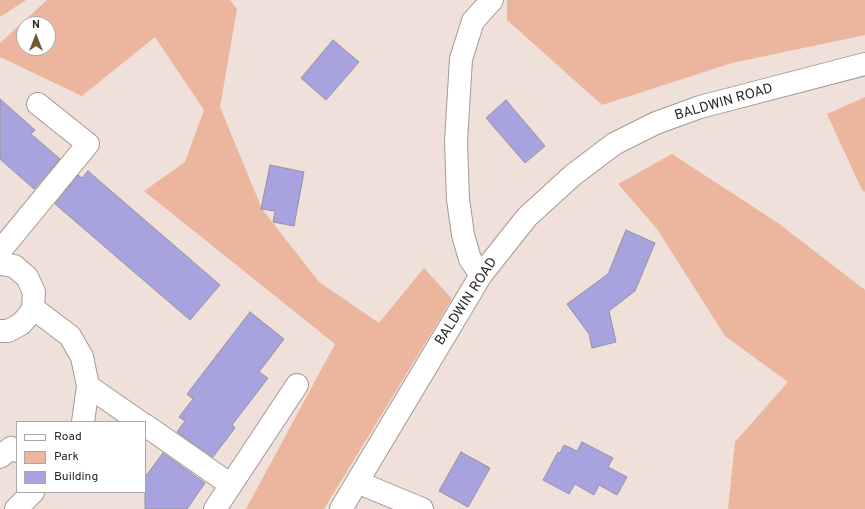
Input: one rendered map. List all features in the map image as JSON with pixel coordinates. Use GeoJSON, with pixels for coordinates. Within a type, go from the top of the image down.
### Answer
{"type":"FeatureCollection","features":[{"type":"Feature","properties":{"kind":"street"},"geometry":{"type":"LineString","coordinates":[[481,275],[470,259],[463,235],[458,199],[456,141],[461,59],[473,21],[492,0]]}},
{"type":"Feature","properties":{"kind":"street","name":"BALDWIN ROAD"},"geometry":{"type":"LineString","coordinates":[[340,509],[481,275],[527,217],[573,175],[614,144],[656,123],[700,107],[865,64]]}},
{"type":"Feature","properties":{"kind":"street"},"geometry":{"type":"LineString","coordinates":[[0,251],[88,144],[38,104]]}},
{"type":"Feature","properties":{"kind":"street"},"geometry":{"type":"LineString","coordinates":[[0,264],[14,266],[27,277],[34,292],[33,308],[29,315],[21,324],[8,330],[0,331]]}},
{"type":"Feature","properties":{"kind":"street"},"geometry":{"type":"LineString","coordinates":[[33,308],[70,336],[82,357],[88,386],[83,421]]}},
{"type":"Feature","properties":{"kind":"street"},"geometry":{"type":"LineString","coordinates":[[215,509],[297,385]]}},
{"type":"Feature","properties":{"kind":"street"},"geometry":{"type":"LineString","coordinates":[[88,386],[139,421]]}},
{"type":"Feature","properties":{"kind":"street"},"geometry":{"type":"LineString","coordinates":[[146,426],[231,485]]}},
{"type":"Feature","properties":{"kind":"street"},"geometry":{"type":"LineString","coordinates":[[0,457],[12,448],[16,450]]}},
{"type":"Feature","properties":{"kind":"street"},"geometry":{"type":"LineString","coordinates":[[357,482],[422,509]]}},
{"type":"Feature","properties":{"kind":"street"},"geometry":{"type":"LineString","coordinates":[[16,509],[32,493]]}},
{"type":"Feature","properties":{"kind":"green space"},"geometry":{"type":"Polygon","coordinates":[[[0,0],[26,0],[0,17],[0,0]]]}},
{"type":"Feature","properties":{"kind":"green space"},"geometry":{"type":"Polygon","coordinates":[[[47,0],[230,0],[237,9],[220,107],[262,209],[319,282],[379,323],[424,268],[452,299],[324,509],[246,509],[335,344],[144,191],[185,162],[204,110],[155,37],[82,96],[0,57],[0,43],[16,28],[16,56],[56,56],[56,16],[30,16],[47,0]]]}},
{"type":"Feature","properties":{"kind":"green space"},"geometry":{"type":"Polygon","coordinates":[[[507,0],[865,0],[865,35],[732,63],[602,105],[507,20],[507,0]]]}},
{"type":"Feature","properties":{"kind":"green space"},"geometry":{"type":"Polygon","coordinates":[[[865,97],[865,192],[862,190],[827,114],[865,97]]]}},
{"type":"Feature","properties":{"kind":"green space"},"geometry":{"type":"Polygon","coordinates":[[[672,154],[778,223],[865,290],[865,509],[728,509],[735,442],[788,382],[725,336],[657,229],[618,184],[672,154]]]}},
{"type":"Feature","properties":{"kind":"building"},"geometry":{"type":"Polygon","coordinates":[[[333,40],[359,62],[326,100],[301,78],[333,40]]]}},
{"type":"Feature","properties":{"kind":"building"},"geometry":{"type":"Polygon","coordinates":[[[0,99],[35,130],[31,134],[60,159],[34,189],[0,159],[0,99]]]}},
{"type":"Feature","properties":{"kind":"building"},"geometry":{"type":"Polygon","coordinates":[[[506,100],[545,146],[525,163],[486,118],[506,100]]]}},
{"type":"Feature","properties":{"kind":"building"},"geometry":{"type":"Polygon","coordinates":[[[270,165],[304,172],[294,226],[273,222],[275,211],[261,209],[270,165]]]}},
{"type":"Feature","properties":{"kind":"building"},"geometry":{"type":"Polygon","coordinates":[[[88,171],[220,285],[190,320],[55,204],[78,175],[82,178],[88,171]]]}},
{"type":"Feature","properties":{"kind":"building"},"geometry":{"type":"Polygon","coordinates":[[[626,230],[655,243],[635,291],[609,311],[616,342],[592,348],[589,334],[567,304],[608,274],[626,230]]]}},
{"type":"Feature","properties":{"kind":"building"},"geometry":{"type":"Polygon","coordinates":[[[250,312],[284,339],[259,372],[268,378],[232,425],[235,428],[213,457],[177,432],[185,421],[179,417],[193,399],[187,394],[250,312]]]}},
{"type":"Feature","properties":{"kind":"building"},"geometry":{"type":"Polygon","coordinates":[[[582,442],[613,458],[608,467],[627,477],[617,495],[599,485],[594,495],[575,484],[569,494],[543,480],[558,452],[560,453],[564,445],[577,451],[582,442]]]}},
{"type":"Feature","properties":{"kind":"building"},"geometry":{"type":"Polygon","coordinates":[[[461,452],[490,468],[468,507],[439,491],[461,452]]]}},
{"type":"Feature","properties":{"kind":"building"},"geometry":{"type":"Polygon","coordinates":[[[163,453],[205,483],[187,509],[145,509],[146,476],[163,453]]]}}]}
